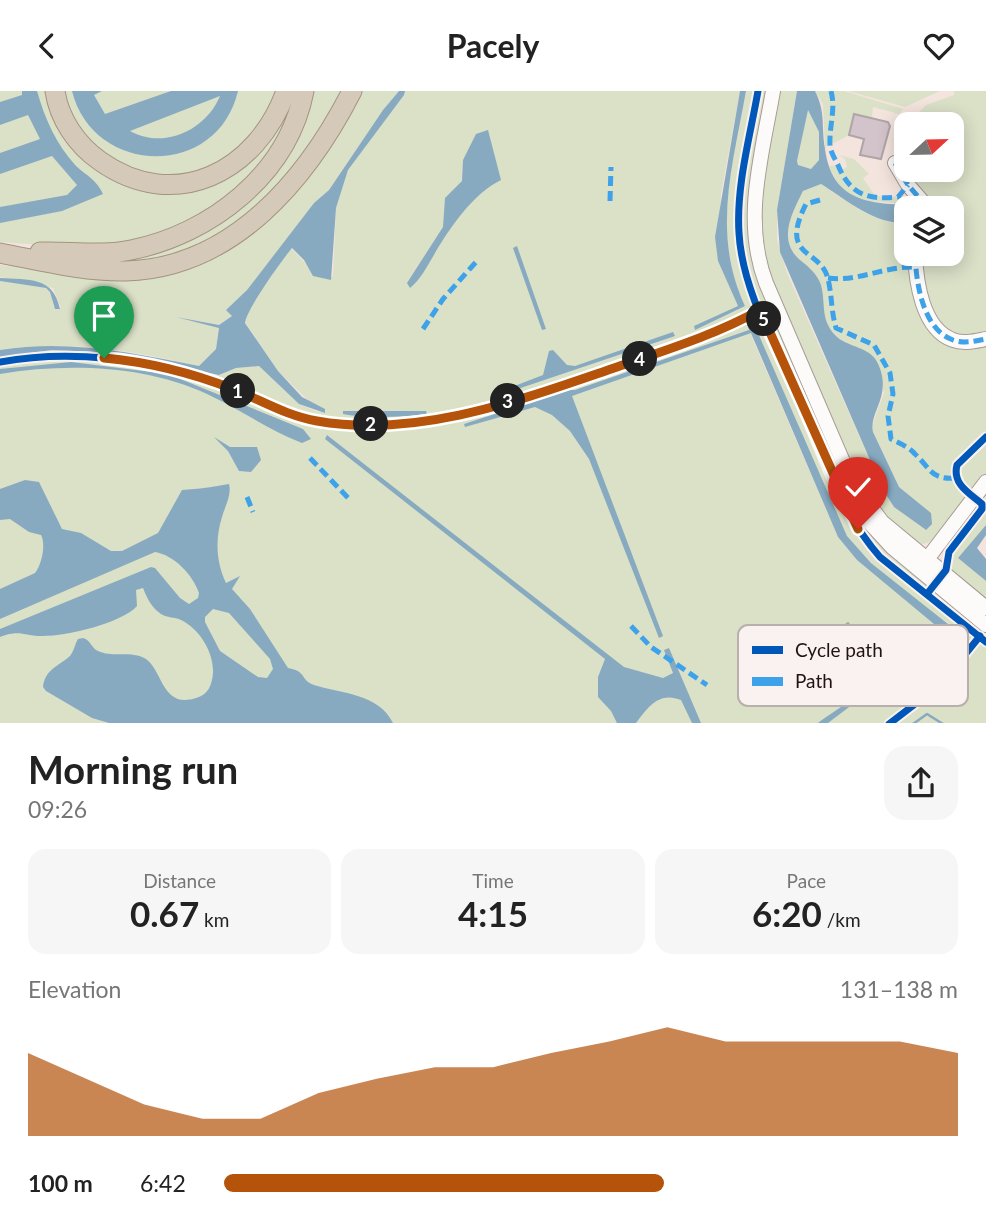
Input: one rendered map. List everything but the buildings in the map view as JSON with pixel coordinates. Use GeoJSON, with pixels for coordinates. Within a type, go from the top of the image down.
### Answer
{"type":"FeatureCollection","features":[{"type":"Feature","properties":{"kind":"highway"},"geometry":{"type":"LineString","coordinates":[[55,91],[62,115],[76,139],[92,156],[114,171],[137,179],[156,184],[180,184],[209,177],[251,152],[265,134],[286,91]]}},
{"type":"Feature","properties":{"kind":"highway"},"geometry":{"type":"LineString","coordinates":[[0,253],[130,251],[177,237],[243,197],[267,170],[293,124],[304,91]]}},
{"type":"Feature","properties":{"kind":"highway"},"geometry":{"type":"LineString","coordinates":[[0,253],[94,270],[128,271],[188,259],[215,247],[237,235],[278,199],[320,145],[352,91]]}},
{"type":"Feature","properties":{"kind":"street"},"geometry":{"type":"LineString","coordinates":[[773,91],[754,205],[755,249],[769,292],[849,474],[882,522],[986,625]]}},
{"type":"Feature","properties":{"kind":"street"},"geometry":{"type":"LineString","coordinates":[[906,182],[918,196]]}},
{"type":"Feature","properties":{"kind":"street"},"geometry":{"type":"LineString","coordinates":[[917,266],[921,295],[939,330],[955,341],[986,339]]}},
{"type":"Feature","properties":{"kind":"street"},"geometry":{"type":"LineString","coordinates":[[923,564],[986,482]]}},
{"type":"Feature","properties":{"kind":"street"},"geometry":{"type":"LineString","coordinates":[[923,564],[986,608]]}},
{"type":"Feature","properties":{"kind":"green space"},"geometry":{"type":"Polygon","coordinates":[[[0,91],[349,91],[324,136],[238,231],[133,268],[69,247],[0,242],[0,91]]]}},
{"type":"Feature","properties":{"kind":"green space"},"geometry":{"type":"Polygon","coordinates":[[[362,91],[399,91],[329,190],[314,203],[247,290],[227,310],[232,316],[219,325],[176,317],[219,327],[216,349],[199,366],[100,348],[50,346],[0,350],[0,281],[46,288],[50,291],[54,307],[61,308],[53,288],[0,277],[0,265],[111,280],[153,276],[193,265],[229,247],[262,223],[292,195],[319,163],[362,91]]]}},
{"type":"Feature","properties":{"kind":"green space"},"geometry":{"type":"Polygon","coordinates":[[[405,91],[740,91],[721,194],[718,261],[738,306],[745,306],[729,252],[728,199],[746,91],[754,91],[734,215],[740,265],[755,307],[732,322],[702,335],[522,396],[474,409],[427,417],[381,422],[337,420],[331,428],[417,425],[458,417],[646,360],[711,336],[757,314],[839,497],[864,543],[890,569],[960,625],[948,625],[871,563],[847,536],[748,328],[838,537],[857,560],[937,625],[738,625],[738,706],[968,706],[968,650],[970,651],[979,640],[986,645],[986,723],[0,723],[0,365],[56,359],[141,366],[169,371],[223,387],[277,412],[307,421],[320,430],[327,421],[290,410],[204,376],[147,362],[118,357],[59,354],[0,360],[0,357],[52,350],[96,352],[136,357],[219,375],[236,368],[259,366],[299,404],[321,413],[278,371],[245,322],[257,296],[291,248],[307,265],[333,277],[336,208],[348,170],[405,91]]]}},
{"type":"Feature","properties":{"kind":"green space"},"geometry":{"type":"Polygon","coordinates":[[[761,91],[767,91],[747,214],[757,280],[830,448],[931,585],[929,589],[879,551],[857,521],[751,281],[743,233],[744,186],[761,91]]]}},
{"type":"Feature","properties":{"kind":"green space"},"geometry":{"type":"Polygon","coordinates":[[[778,91],[797,91],[777,210],[777,240],[787,273],[883,490],[894,507],[925,530],[931,513],[899,487],[873,432],[872,426],[884,393],[877,361],[839,338],[828,326],[823,314],[821,285],[796,256],[788,240],[789,223],[803,191],[821,184],[874,217],[894,222],[894,266],[912,266],[912,274],[947,342],[986,344],[986,434],[952,468],[956,484],[968,497],[945,528],[931,541],[914,544],[866,496],[770,280],[757,224],[778,91]]]}},
{"type":"Feature","properties":{"kind":"green space"},"geometry":{"type":"Polygon","coordinates":[[[815,91],[844,91],[903,109],[894,113],[873,107],[872,118],[854,114],[849,135],[834,143],[830,141],[825,149],[823,104],[815,91]]]}},
{"type":"Feature","properties":{"kind":"green space"},"geometry":{"type":"Polygon","coordinates":[[[848,91],[940,91],[905,107],[848,91]]]}},
{"type":"Feature","properties":{"kind":"green space"},"geometry":{"type":"Polygon","coordinates":[[[954,91],[986,91],[986,336],[967,336],[942,325],[928,301],[920,266],[964,266],[964,196],[922,196],[911,182],[964,182],[964,112],[919,112],[926,105],[954,95],[954,91]]]}},
{"type":"Feature","properties":{"kind":"green space"},"geometry":{"type":"Polygon","coordinates":[[[808,110],[819,132],[819,160],[811,169],[798,165],[797,161],[805,112],[808,110]]]}},
{"type":"Feature","properties":{"kind":"green space"},"geometry":{"type":"Polygon","coordinates":[[[839,155],[854,159],[869,174],[863,178],[875,196],[894,197],[894,203],[868,201],[846,191],[829,166],[837,165],[840,171],[847,167],[845,159],[839,155]]]}},
{"type":"Feature","properties":{"kind":"green space"},"geometry":{"type":"Polygon","coordinates":[[[986,440],[986,475],[972,493],[959,477],[964,460],[986,440]]]}},
{"type":"Feature","properties":{"kind":"green space"},"geometry":{"type":"Polygon","coordinates":[[[986,509],[986,525],[958,558],[986,581],[986,605],[948,573],[949,554],[986,509]]]}},
{"type":"Feature","properties":{"kind":"green space"},"geometry":{"type":"Polygon","coordinates":[[[968,631],[974,636],[968,647],[968,631]]]}},
{"type":"Feature","properties":{"kind":"water"},"geometry":{"type":"Polygon","coordinates":[[[22,91],[37,91],[57,140],[76,166],[95,182],[103,194],[62,211],[0,223],[0,207],[67,195],[77,185],[52,156],[0,174],[0,153],[40,139],[28,115],[0,125],[0,102],[22,95],[22,91]]]}},
{"type":"Feature","properties":{"kind":"water"},"geometry":{"type":"Polygon","coordinates":[[[72,91],[102,91],[94,95],[105,114],[171,91],[238,91],[226,120],[206,141],[182,153],[155,156],[128,152],[104,139],[84,119],[72,91]],[[220,96],[130,131],[156,138],[170,137],[194,127],[214,108],[220,96]]]}},
{"type":"Feature","properties":{"kind":"water"},"geometry":{"type":"Polygon","coordinates":[[[399,91],[405,91],[404,95],[348,170],[336,208],[331,280],[313,276],[304,260],[292,248],[258,297],[245,323],[278,371],[302,397],[325,409],[325,413],[299,404],[259,366],[236,368],[219,375],[136,357],[96,352],[52,350],[0,357],[0,350],[76,347],[125,352],[199,366],[216,349],[219,328],[176,317],[219,325],[232,316],[226,310],[247,290],[314,203],[329,190],[399,91]]]}},
{"type":"Feature","properties":{"kind":"water"},"geometry":{"type":"Polygon","coordinates":[[[740,91],[746,91],[731,172],[727,225],[735,279],[745,306],[695,330],[694,326],[738,306],[718,261],[715,237],[740,91]]]}},
{"type":"Feature","properties":{"kind":"water"},"geometry":{"type":"Polygon","coordinates":[[[797,91],[815,91],[822,113],[829,167],[836,180],[845,190],[868,201],[894,204],[894,222],[862,210],[821,184],[803,191],[791,217],[789,244],[820,281],[825,317],[830,329],[840,339],[867,352],[876,360],[883,383],[872,425],[873,432],[899,487],[931,513],[932,524],[926,530],[894,507],[883,490],[780,252],[777,210],[797,91]],[[808,110],[797,161],[798,165],[811,169],[819,160],[819,132],[808,110]]]}},
{"type":"Feature","properties":{"kind":"water"},"geometry":{"type":"Polygon","coordinates":[[[488,130],[501,180],[482,193],[464,211],[421,276],[410,288],[407,283],[443,227],[445,198],[462,181],[463,160],[476,134],[488,130]]]}},
{"type":"Feature","properties":{"kind":"water"},"geometry":{"type":"Polygon","coordinates":[[[517,246],[546,329],[542,330],[513,248],[517,246]]]}},
{"type":"Feature","properties":{"kind":"water"},"geometry":{"type":"Polygon","coordinates":[[[0,278],[30,280],[46,285],[57,298],[60,309],[55,309],[50,292],[46,288],[0,281],[0,278]]]}},
{"type":"Feature","properties":{"kind":"water"},"geometry":{"type":"Polygon","coordinates":[[[754,324],[847,536],[871,563],[949,625],[935,625],[857,560],[838,537],[751,333],[572,396],[663,636],[659,638],[589,459],[570,431],[552,415],[535,407],[465,427],[464,424],[575,390],[749,330],[748,326],[754,324]]]}},
{"type":"Feature","properties":{"kind":"water"},"geometry":{"type":"Polygon","coordinates":[[[673,332],[675,336],[497,396],[496,393],[543,375],[549,351],[553,350],[567,365],[575,366],[673,332]]]}},
{"type":"Feature","properties":{"kind":"water"},"geometry":{"type":"Polygon","coordinates":[[[71,362],[168,374],[303,429],[311,439],[302,443],[207,394],[158,377],[78,368],[0,374],[0,369],[71,362]]]}},
{"type":"Feature","properties":{"kind":"water"},"geometry":{"type":"Polygon","coordinates":[[[343,411],[426,411],[427,414],[374,417],[353,416],[343,414],[343,411]]]}},
{"type":"Feature","properties":{"kind":"water"},"geometry":{"type":"Polygon","coordinates":[[[327,435],[624,667],[663,678],[673,673],[664,650],[669,648],[701,723],[692,723],[681,700],[666,698],[650,706],[636,723],[617,723],[611,711],[598,697],[598,677],[605,659],[325,439],[327,435]]]}},
{"type":"Feature","properties":{"kind":"water"},"geometry":{"type":"Polygon","coordinates":[[[214,437],[230,447],[257,447],[261,460],[251,472],[239,471],[228,451],[214,437]]]}},
{"type":"Feature","properties":{"kind":"water"},"geometry":{"type":"Polygon","coordinates":[[[25,480],[39,482],[62,529],[81,533],[111,551],[122,551],[158,533],[182,490],[229,484],[229,496],[218,542],[218,559],[226,583],[240,576],[232,589],[250,609],[288,668],[298,671],[314,685],[369,700],[386,713],[393,723],[109,723],[92,718],[46,691],[43,687],[47,676],[70,656],[78,639],[83,638],[96,650],[104,653],[134,655],[146,659],[170,694],[176,698],[185,700],[204,695],[213,673],[205,642],[188,624],[158,611],[143,588],[136,590],[137,606],[107,623],[53,635],[17,633],[0,637],[0,629],[151,567],[189,604],[198,598],[199,593],[182,567],[169,557],[155,552],[0,619],[0,589],[35,573],[41,559],[43,543],[41,535],[29,532],[10,519],[0,520],[0,489],[25,480]],[[213,609],[205,617],[220,651],[258,677],[267,678],[273,669],[270,659],[229,613],[213,609]]]}},
{"type":"Feature","properties":{"kind":"water"},"geometry":{"type":"Polygon","coordinates":[[[986,525],[986,535],[977,548],[986,559],[986,581],[958,558],[986,525]]]}},
{"type":"Feature","properties":{"kind":"water"},"geometry":{"type":"Polygon","coordinates":[[[843,706],[850,706],[828,723],[818,723],[843,706]]]}},
{"type":"Feature","properties":{"kind":"waterway"},"geometry":{"type":"LineString","coordinates":[[914,723],[927,714],[941,723]]}},
{"type":"Feature","properties":{"kind":"marked path"},"geometry":{"type":"LineString","coordinates":[[831,91],[833,105],[830,147],[848,183],[861,193],[878,197],[898,197],[908,185]]}},
{"type":"Feature","properties":{"kind":"marked path"},"geometry":{"type":"LineString","coordinates":[[610,201],[611,167]]}},
{"type":"Feature","properties":{"kind":"marked path"},"geometry":{"type":"LineString","coordinates":[[906,182],[918,196]]}},
{"type":"Feature","properties":{"kind":"marked path"},"geometry":{"type":"LineString","coordinates":[[820,200],[806,204],[797,235],[804,251],[824,269],[836,328],[874,345],[890,373],[893,394],[888,416],[891,439],[910,449],[936,475],[956,478]]}},
{"type":"Feature","properties":{"kind":"marked path"},"geometry":{"type":"LineString","coordinates":[[423,329],[443,299],[476,262]]}},
{"type":"Feature","properties":{"kind":"marked path"},"geometry":{"type":"LineString","coordinates":[[916,266],[919,290],[934,326],[953,340],[970,342],[986,339]]}},
{"type":"Feature","properties":{"kind":"marked path"},"geometry":{"type":"LineString","coordinates":[[828,278],[850,278],[915,267]]}},
{"type":"Feature","properties":{"kind":"marked path"},"geometry":{"type":"LineString","coordinates":[[310,458],[351,501]]}},
{"type":"Feature","properties":{"kind":"marked path"},"geometry":{"type":"LineString","coordinates":[[247,497],[253,512]]}},
{"type":"Feature","properties":{"kind":"marked path"},"geometry":{"type":"LineString","coordinates":[[631,626],[651,647],[707,685]]}},
{"type":"Feature","properties":{"kind":"cycle path"},"geometry":{"type":"LineString","coordinates":[[758,91],[744,162],[739,233],[746,275],[761,317],[833,480],[854,521],[880,557],[965,625]]}},
{"type":"Feature","properties":{"kind":"cycle path"},"geometry":{"type":"LineString","coordinates":[[0,362],[54,356],[135,362],[214,382],[313,421],[393,423],[457,414],[519,398],[688,342],[760,310]]}},
{"type":"Feature","properties":{"kind":"cycle path"},"geometry":{"type":"LineString","coordinates":[[927,594],[946,570],[949,552],[982,509],[982,504],[959,483],[956,472],[957,465],[986,437]]}},
{"type":"Feature","properties":{"kind":"cycle path"},"geometry":{"type":"LineString","coordinates":[[968,628],[986,642]]}},
{"type":"Feature","properties":{"kind":"cycle path"},"geometry":{"type":"LineString","coordinates":[[968,651],[980,636]]}},
{"type":"Feature","properties":{"kind":"cycle path"},"geometry":{"type":"LineString","coordinates":[[890,723],[912,706]]}},
{"type":"Feature","properties":{"kind":"route"},"geometry":{"type":"LineString","coordinates":[[104,358],[139,362],[214,382],[292,415],[314,421],[399,424],[457,415],[593,375],[706,336],[760,310],[858,529]]}}]}
